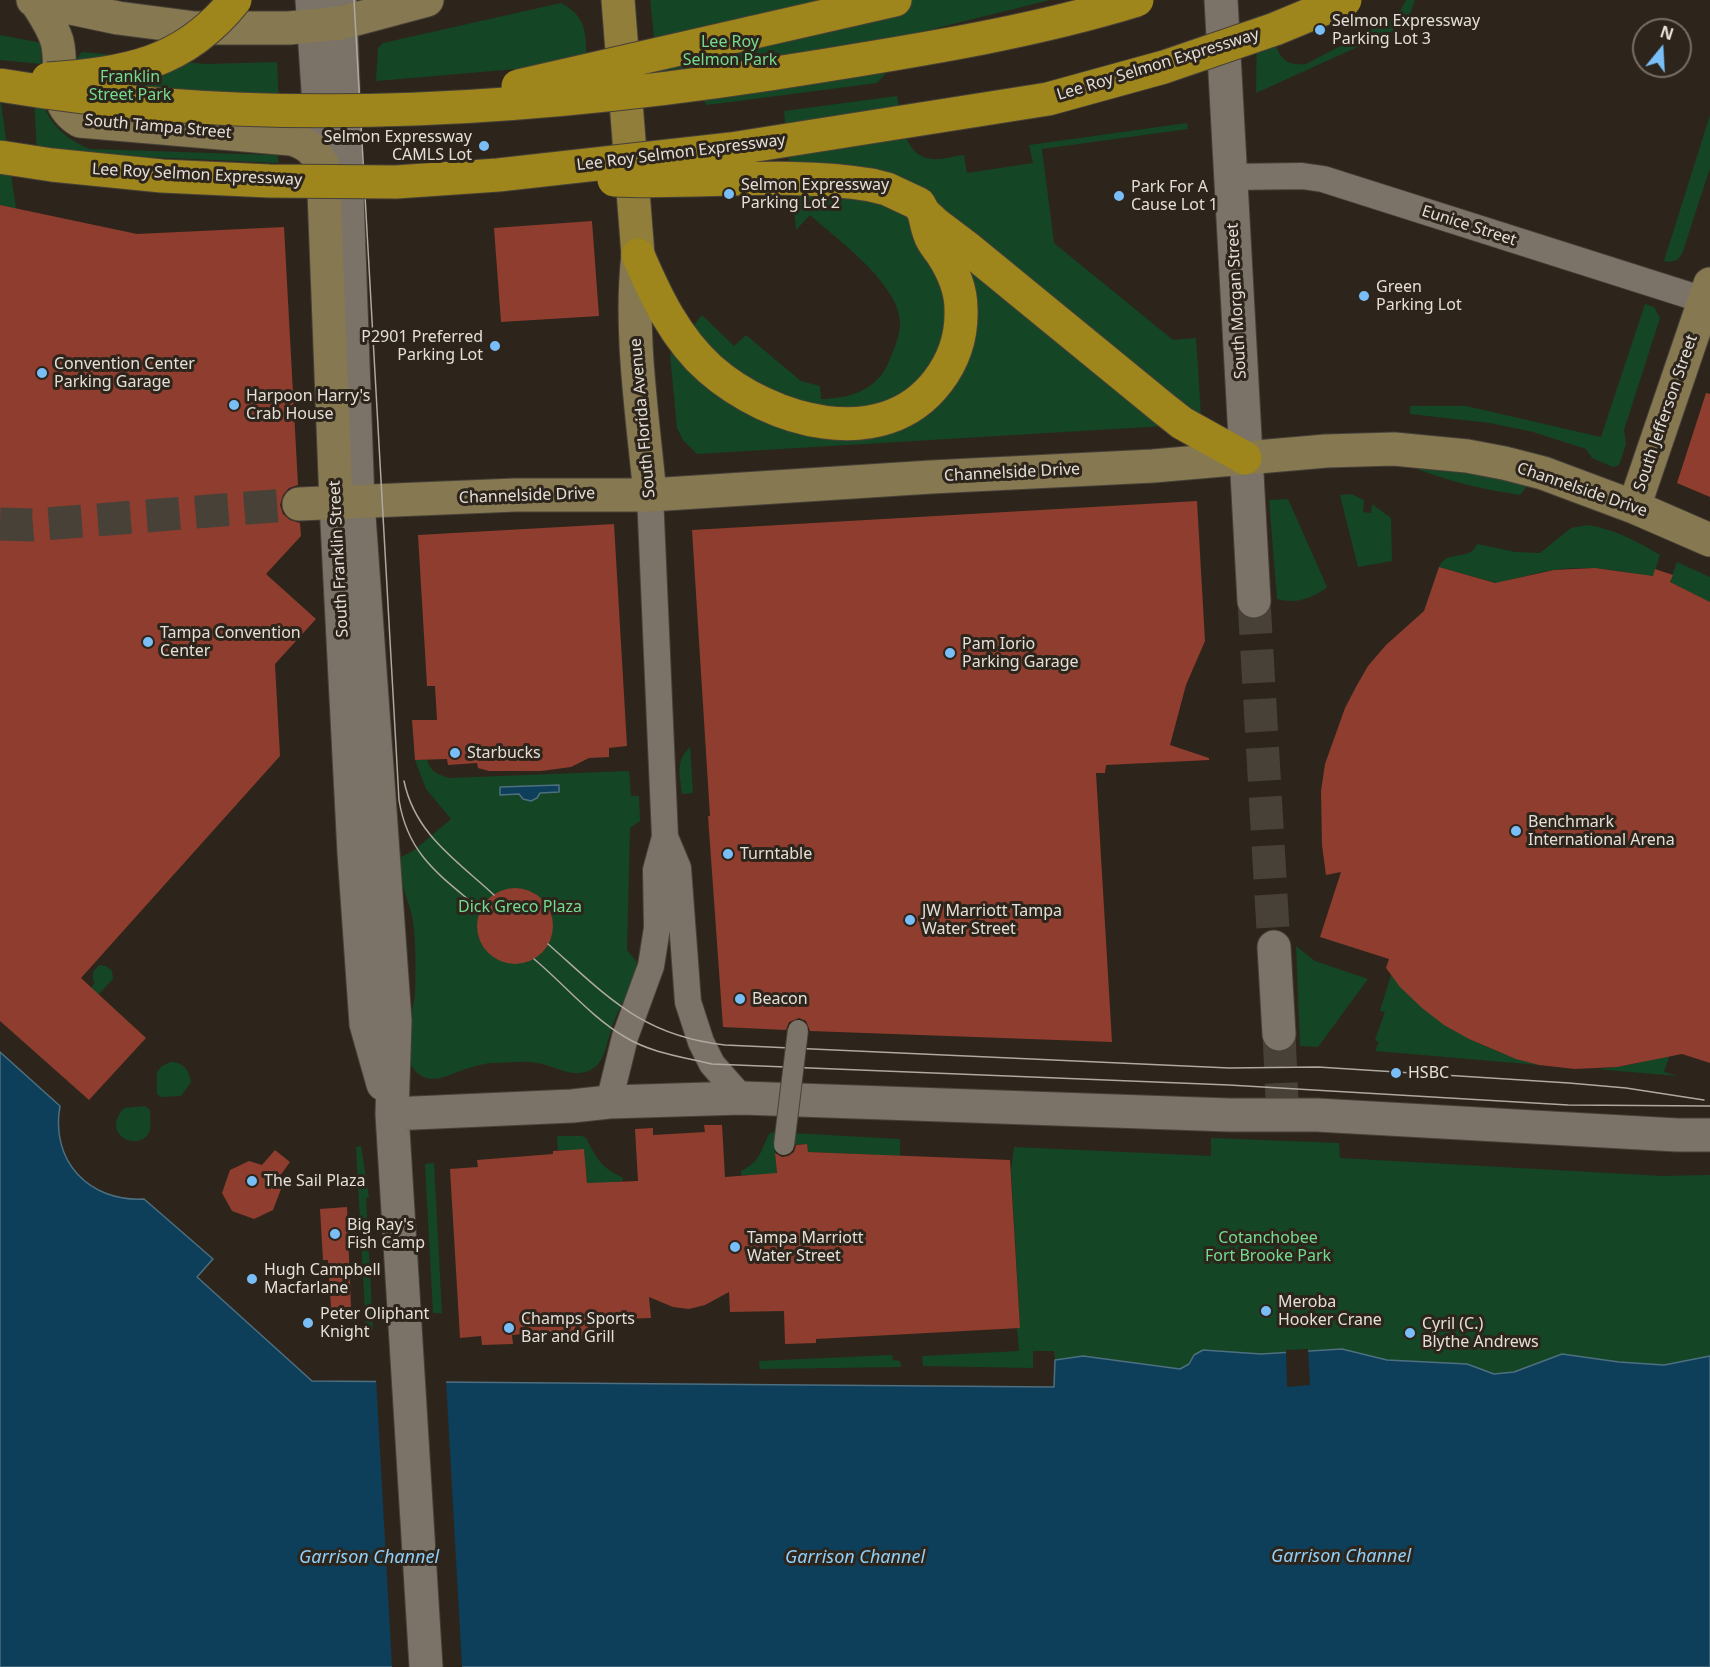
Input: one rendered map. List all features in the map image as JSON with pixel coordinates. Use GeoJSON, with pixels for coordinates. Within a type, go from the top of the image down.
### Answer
{"type":"FeatureCollection","features":[{"type":"Feature","properties":{"kind":"highway"},"geometry":{"type":"LineString","coordinates":[[0,83],[108,73],[141,66],[172,53],[199,36],[223,15],[235,0]]}},
{"type":"Feature","properties":{"kind":"highway"},"geometry":{"type":"LineString","coordinates":[[429,109],[589,68],[895,0]]}},
{"type":"Feature","properties":{"kind":"highway"},"geometry":{"type":"LineString","coordinates":[[0,83],[108,100],[213,109],[329,111],[429,109],[733,81],[933,48],[1018,31],[1137,0]]}},
{"type":"Feature","properties":{"kind":"highway","name":"Lee Roy Selmon Expressway"},"geometry":{"type":"LineString","coordinates":[[0,157],[52,165],[162,176],[269,181],[396,182],[498,175],[731,149],[1048,99],[1164,67],[1275,28],[1345,0]]}},
{"type":"Feature","properties":{"kind":"highway"},"geometry":{"type":"LineString","coordinates":[[498,175],[620,181],[845,181],[887,189],[919,204],[924,213],[930,237],[956,280],[961,307],[959,335],[950,362],[934,386],[924,396],[897,413],[869,422],[835,424],[798,416],[759,402],[710,369],[695,354],[673,326],[638,255]]}},
{"type":"Feature","properties":{"kind":"highway"},"geometry":{"type":"LineString","coordinates":[[924,213],[1182,423],[1245,458]]}},
{"type":"Feature","properties":{"kind":"main road"},"geometry":{"type":"LineString","coordinates":[[34,0],[118,18],[195,28],[427,0]]}},
{"type":"Feature","properties":{"kind":"main road","name":"South Tampa Street"},"geometry":{"type":"LineString","coordinates":[[34,0],[49,20],[57,42],[61,99],[64,108],[80,122],[291,139],[314,150],[323,166]]}},
{"type":"Feature","properties":{"kind":"main road","name":"South Florida Avenue"},"geometry":{"type":"LineString","coordinates":[[618,0],[638,255],[634,289],[635,331],[650,495]]}},
{"type":"Feature","properties":{"kind":"main road","name":"South Franklin Street"},"geometry":{"type":"LineString","coordinates":[[323,166],[347,502]]}},
{"type":"Feature","properties":{"kind":"main road","name":"South Jefferson Street"},"geometry":{"type":"LineString","coordinates":[[1634,507],[1708,296]]}},
{"type":"Feature","properties":{"kind":"main road","name":"Channelside Drive"},"geometry":{"type":"LineString","coordinates":[[299,504],[515,495],[650,495],[1153,466],[1346,450],[1394,449],[1444,453],[1504,463],[1544,473],[1634,507],[1710,540]]}},
{"type":"Feature","properties":{"kind":"street","name":"South Morgan Street"},"geometry":{"type":"LineString","coordinates":[[1221,0],[1254,601]]}},
{"type":"Feature","properties":{"kind":"street","name":"South Franklin Street"},"geometry":{"type":"LineString","coordinates":[[323,166],[326,12]]}},
{"type":"Feature","properties":{"kind":"street","name":"South Franklin Street"},"geometry":{"type":"LineString","coordinates":[[326,12],[347,502],[373,917],[395,1021],[392,1114],[426,1667]]}},
{"type":"Feature","properties":{"kind":"street","name":"Eunice Street"},"geometry":{"type":"LineString","coordinates":[[1230,177],[1302,176],[1323,179],[1708,296]]}},
{"type":"Feature","properties":{"kind":"street","name":"South Florida Avenue"},"geometry":{"type":"LineString","coordinates":[[609,1102],[625,1037],[651,966],[657,928],[656,870],[665,837],[650,495]]}},
{"type":"Feature","properties":{"kind":"street","name":"South Florida Avenue"},"geometry":{"type":"LineString","coordinates":[[665,837],[678,868],[688,1002],[701,1042],[712,1064],[742,1098]]}},
{"type":"Feature","properties":{"kind":"street"},"geometry":{"type":"LineString","coordinates":[[1274,947],[1279,1034]]}},
{"type":"Feature","properties":{"kind":"street"},"geometry":{"type":"LineString","coordinates":[[784,1145],[798,1030]]}},
{"type":"Feature","properties":{"kind":"street"},"geometry":{"type":"LineString","coordinates":[[392,1114],[572,1106],[609,1102],[742,1098],[1217,1114],[1281,1106],[1677,1136],[1710,1135]]}},
{"type":"Feature","properties":{"kind":"green space","name":"Lee Roy Selmon Park"},"geometry":{"type":"Polygon","coordinates":[[[650,0],[1050,0],[925,31],[877,83],[707,105],[687,79],[659,82],[650,0]]]}},
{"type":"Feature","properties":{"kind":"green space"},"geometry":{"type":"Polygon","coordinates":[[[1406,0],[1415,0],[1406,25],[1256,93],[1257,15],[1270,28],[1282,57],[1295,64],[1306,64],[1390,20],[1399,13],[1406,0]]]}},
{"type":"Feature","properties":{"kind":"green space"},"geometry":{"type":"Polygon","coordinates":[[[561,3],[581,21],[584,28],[587,63],[376,81],[378,48],[383,43],[561,3]]]}},
{"type":"Feature","properties":{"kind":"green space"},"geometry":{"type":"Polygon","coordinates":[[[0,35],[42,43],[41,64],[0,60],[0,35]]]}},
{"type":"Feature","properties":{"kind":"green space","name":"Franklin Street Park"},"geometry":{"type":"Polygon","coordinates":[[[82,52],[206,64],[277,62],[280,125],[68,68],[82,52]]]}},
{"type":"Feature","properties":{"kind":"green space"},"geometry":{"type":"Polygon","coordinates":[[[0,96],[16,209],[0,205],[0,96]]]}},
{"type":"Feature","properties":{"kind":"green space"},"geometry":{"type":"Polygon","coordinates":[[[897,96],[902,125],[914,151],[931,159],[964,155],[967,173],[1033,163],[1029,145],[1187,123],[1188,129],[1042,149],[1054,243],[1173,340],[1196,338],[1201,415],[1164,426],[697,454],[683,440],[677,428],[670,355],[702,315],[734,346],[746,335],[801,381],[820,386],[821,399],[859,392],[882,375],[899,333],[900,322],[897,307],[865,263],[810,215],[796,230],[784,111],[897,96]]]}},
{"type":"Feature","properties":{"kind":"green space"},"geometry":{"type":"Polygon","coordinates":[[[34,100],[42,101],[45,110],[60,131],[90,149],[277,155],[279,163],[37,152],[34,100]]]}},
{"type":"Feature","properties":{"kind":"green space"},"geometry":{"type":"Polygon","coordinates":[[[1710,115],[1710,168],[1682,254],[1677,260],[1664,261],[1710,115]]]}},
{"type":"Feature","properties":{"kind":"green space"},"geometry":{"type":"Polygon","coordinates":[[[1645,304],[1654,307],[1660,318],[1624,430],[1626,444],[1619,465],[1613,467],[1592,458],[1586,449],[1533,432],[1490,423],[1410,414],[1410,406],[1466,406],[1601,437],[1645,304]]]}},
{"type":"Feature","properties":{"kind":"green space"},"geometry":{"type":"Polygon","coordinates":[[[1405,464],[1453,467],[1528,485],[1520,495],[1505,493],[1447,479],[1405,464]]]}},
{"type":"Feature","properties":{"kind":"green space"},"geometry":{"type":"Polygon","coordinates":[[[1351,494],[1364,500],[1363,512],[1371,513],[1372,504],[1391,518],[1392,561],[1358,567],[1340,495],[1351,494]]]}},
{"type":"Feature","properties":{"kind":"green space"},"geometry":{"type":"Polygon","coordinates":[[[1288,499],[1327,587],[1316,595],[1297,601],[1277,599],[1269,500],[1288,499]]]}},
{"type":"Feature","properties":{"kind":"green space"},"geometry":{"type":"Polygon","coordinates":[[[1587,525],[1625,536],[1660,555],[1653,577],[1604,569],[1579,568],[1542,572],[1508,580],[1511,587],[1439,567],[1447,558],[1469,553],[1477,544],[1515,552],[1540,553],[1571,528],[1587,525]]]}},
{"type":"Feature","properties":{"kind":"green space"},"geometry":{"type":"Polygon","coordinates":[[[1677,562],[1710,577],[1710,602],[1670,582],[1677,562]]]}},
{"type":"Feature","properties":{"kind":"green space"},"geometry":{"type":"Polygon","coordinates":[[[690,747],[693,793],[682,794],[680,763],[690,747]]]}},
{"type":"Feature","properties":{"kind":"green space","name":"Dick Greco Plaza"},"geometry":{"type":"Polygon","coordinates":[[[415,760],[427,760],[435,772],[449,778],[629,771],[631,796],[639,796],[640,821],[630,828],[627,950],[637,962],[632,982],[613,1025],[603,1056],[595,1067],[579,1073],[571,1073],[539,1063],[491,1063],[432,1079],[417,1073],[411,1065],[407,1057],[406,1039],[415,994],[414,929],[395,860],[413,851],[451,819],[426,789],[415,760]]]}},
{"type":"Feature","properties":{"kind":"green space"},"geometry":{"type":"Polygon","coordinates":[[[1296,946],[1315,961],[1368,979],[1318,1047],[1300,1046],[1296,946]]]}},
{"type":"Feature","properties":{"kind":"green space"},"geometry":{"type":"Polygon","coordinates":[[[99,965],[106,966],[112,971],[113,979],[98,995],[91,988],[95,982],[93,972],[99,965]]]}},
{"type":"Feature","properties":{"kind":"green space"},"geometry":{"type":"Polygon","coordinates":[[[1391,975],[1469,1039],[1539,1065],[1375,1051],[1379,1042],[1375,1040],[1385,1012],[1380,1011],[1391,975]]]}},
{"type":"Feature","properties":{"kind":"green space"},"geometry":{"type":"Polygon","coordinates":[[[1671,1051],[1664,1072],[1678,1076],[1596,1069],[1634,1064],[1671,1051]]]}},
{"type":"Feature","properties":{"kind":"green space"},"geometry":{"type":"Polygon","coordinates":[[[170,1062],[185,1067],[191,1082],[181,1096],[161,1097],[157,1094],[157,1072],[170,1062]]]}},
{"type":"Feature","properties":{"kind":"green space"},"geometry":{"type":"Polygon","coordinates":[[[145,1106],[150,1110],[150,1129],[146,1136],[140,1140],[125,1139],[116,1127],[117,1118],[124,1108],[145,1106]]]}},
{"type":"Feature","properties":{"kind":"green space"},"geometry":{"type":"Polygon","coordinates":[[[774,1132],[900,1139],[900,1156],[808,1152],[806,1144],[775,1146],[777,1179],[753,1181],[752,1175],[741,1175],[741,1171],[753,1164],[769,1134],[774,1132]]]}},
{"type":"Feature","properties":{"kind":"green space"},"geometry":{"type":"Polygon","coordinates":[[[557,1136],[586,1138],[600,1161],[609,1170],[622,1177],[623,1181],[588,1190],[584,1150],[558,1150],[557,1136]]]}},
{"type":"Feature","properties":{"kind":"green space","name":"Cotanchobee Fort Brooke Park"},"geometry":{"type":"Polygon","coordinates":[[[1211,1138],[1339,1143],[1340,1158],[1662,1176],[1710,1175],[1710,1356],[1664,1365],[1619,1362],[1563,1354],[1514,1372],[1494,1374],[1467,1364],[1387,1360],[1342,1349],[1261,1354],[1203,1350],[1194,1355],[1189,1364],[1180,1369],[1083,1356],[1055,1360],[1054,1351],[1033,1351],[1033,1368],[923,1366],[922,1356],[1019,1351],[1017,1328],[1020,1327],[1011,1170],[1014,1147],[1211,1156],[1211,1138]]]}},
{"type":"Feature","properties":{"kind":"green space"},"geometry":{"type":"Polygon","coordinates":[[[361,1146],[369,1197],[366,1198],[373,1330],[366,1330],[356,1147],[361,1146]]]}},
{"type":"Feature","properties":{"kind":"green space"},"geometry":{"type":"Polygon","coordinates":[[[434,1163],[442,1313],[433,1313],[425,1164],[434,1163]]]}},
{"type":"Feature","properties":{"kind":"green space"},"geometry":{"type":"Polygon","coordinates":[[[892,1355],[893,1360],[900,1361],[901,1367],[760,1369],[759,1361],[892,1355]]]}},
{"type":"Feature","properties":{"kind":"water"},"geometry":{"type":"Polygon","coordinates":[[[559,785],[559,792],[540,793],[531,801],[523,799],[519,794],[500,795],[500,787],[559,785]]]}},
{"type":"Feature","properties":{"kind":"water","name":"Garrison Channel"},"geometry":{"type":"Polygon","coordinates":[[[0,1052],[60,1106],[58,1126],[61,1144],[78,1174],[91,1185],[106,1193],[124,1198],[144,1199],[213,1259],[197,1277],[312,1381],[1054,1387],[1055,1360],[1083,1356],[1180,1369],[1189,1364],[1194,1355],[1203,1350],[1261,1354],[1342,1349],[1387,1360],[1467,1364],[1494,1374],[1514,1372],[1562,1354],[1619,1362],[1664,1365],[1710,1356],[1710,1667],[0,1667],[0,1052]]]}},
{"type":"Feature","properties":{"kind":"pier"},"geometry":{"type":"Polygon","coordinates":[[[1308,1349],[1310,1385],[1287,1387],[1286,1350],[1308,1349]]]}},
{"type":"Feature","properties":{"kind":"pier"},"geometry":{"type":"Polygon","coordinates":[[[376,1379],[446,1380],[462,1667],[392,1667],[376,1379]]]}},
{"type":"Feature","properties":{"kind":"building","name":"Tampa Convention Center"},"geometry":{"type":"Polygon","coordinates":[[[0,205],[137,234],[284,227],[298,485],[289,488],[283,495],[280,505],[283,514],[290,520],[300,523],[301,536],[266,574],[316,619],[275,664],[280,756],[81,978],[146,1038],[89,1100],[0,1021],[0,205]]]}},
{"type":"Feature","properties":{"kind":"building"},"geometry":{"type":"Polygon","coordinates":[[[592,221],[599,316],[501,322],[494,228],[592,221]]]}},
{"type":"Feature","properties":{"kind":"building"},"geometry":{"type":"Polygon","coordinates":[[[1706,393],[1710,394],[1710,497],[1677,483],[1706,393]]]}},
{"type":"Feature","properties":{"kind":"building"},"geometry":{"type":"Polygon","coordinates":[[[1197,501],[1205,641],[1186,685],[1170,745],[1209,758],[1209,760],[1106,765],[1105,773],[1096,773],[1112,1042],[810,1031],[806,1021],[799,1018],[789,1022],[786,1030],[723,1027],[708,816],[710,816],[692,530],[1197,501]]]}},
{"type":"Feature","properties":{"kind":"building"},"geometry":{"type":"Polygon","coordinates":[[[614,524],[627,746],[609,748],[609,757],[589,758],[571,767],[541,771],[489,771],[478,768],[477,763],[448,765],[447,759],[415,760],[412,720],[437,720],[435,686],[427,686],[418,535],[614,524]]]}},
{"type":"Feature","properties":{"kind":"building","name":"Benchmark International Arena"},"geometry":{"type":"Polygon","coordinates":[[[1439,567],[1495,583],[1554,570],[1595,568],[1653,576],[1655,569],[1673,575],[1670,582],[1710,602],[1710,1063],[1682,1054],[1617,1067],[1575,1069],[1539,1065],[1516,1059],[1469,1039],[1444,1025],[1422,1008],[1400,987],[1386,968],[1389,959],[1320,937],[1341,872],[1326,875],[1322,845],[1321,791],[1325,764],[1345,708],[1357,685],[1368,666],[1386,645],[1424,611],[1439,567]]]}},
{"type":"Feature","properties":{"kind":"building","name":"Dick Greco Plaza"},"geometry":{"type":"Polygon","coordinates":[[[515,888],[529,891],[542,899],[550,912],[553,926],[550,940],[542,953],[529,961],[515,964],[501,961],[488,953],[480,940],[477,926],[480,912],[488,899],[501,891],[515,888]]]}},
{"type":"Feature","properties":{"kind":"building","name":"Tampa Marriott Water Street"},"geometry":{"type":"Polygon","coordinates":[[[704,1125],[722,1125],[725,1177],[777,1173],[775,1153],[782,1157],[788,1156],[794,1152],[796,1145],[807,1144],[808,1152],[1010,1160],[1020,1328],[816,1339],[816,1343],[785,1344],[784,1311],[730,1312],[729,1292],[705,1305],[689,1309],[673,1307],[649,1297],[651,1318],[594,1320],[596,1338],[562,1340],[560,1331],[512,1335],[513,1344],[482,1345],[481,1336],[460,1338],[450,1169],[478,1167],[477,1160],[553,1154],[553,1151],[584,1149],[587,1183],[638,1181],[635,1129],[653,1128],[653,1135],[705,1132],[704,1125]]]}},
{"type":"Feature","properties":{"kind":"building","name":"The Sail Plaza"},"geometry":{"type":"Polygon","coordinates":[[[275,1150],[290,1162],[277,1180],[281,1189],[273,1210],[254,1219],[232,1211],[222,1193],[230,1170],[249,1161],[262,1165],[275,1150]]]}},
{"type":"Feature","properties":{"kind":"building","name":"Big Ray's Fish Camp"},"geometry":{"type":"Polygon","coordinates":[[[347,1207],[351,1307],[331,1308],[328,1260],[323,1260],[320,1209],[347,1207]]]}},
{"type":"Feature","properties":{"kind":"tunnel"},"geometry":{"type":"LineString","coordinates":[[0,524],[32,525],[299,504]]}},
{"type":"Feature","properties":{"kind":"tunnel"},"geometry":{"type":"LineString","coordinates":[[1254,601],[1274,947]]}},
{"type":"Feature","properties":{"kind":"tunnel"},"geometry":{"type":"LineString","coordinates":[[1279,1034],[1282,1099]]}},
{"type":"Feature","properties":{"kind":"tram line"},"geometry":{"type":"LineString","coordinates":[[354,0],[399,800],[403,819],[418,850],[440,875],[481,910]]}},
{"type":"Feature","properties":{"kind":"tram line"},"geometry":{"type":"LineString","coordinates":[[404,781],[409,800],[427,831],[452,858],[494,895]]}},
{"type":"Feature","properties":{"kind":"tram line"},"geometry":{"type":"LineString","coordinates":[[548,944],[608,997],[648,1023],[671,1033],[725,1045],[1229,1068],[1318,1067],[1569,1083],[1626,1088],[1704,1100]]}},
{"type":"Feature","properties":{"kind":"tram line"},"geometry":{"type":"LineString","coordinates":[[534,959],[589,1010],[625,1037],[656,1051],[712,1064],[1229,1085],[1568,1105],[1710,1106]]}},
{"type":"Feature","properties":{"kind":"place","name":"Selmon Expressway Parking Lot 3"},"geometry":{"type":"Point","coordinates":[1320,30]}},
{"type":"Feature","properties":{"kind":"place","name":"Selmon Expressway CAMLS Lot"},"geometry":{"type":"Point","coordinates":[484,146]}},
{"type":"Feature","properties":{"kind":"place","name":"Selmon Expressway Parking Lot 2"},"geometry":{"type":"Point","coordinates":[729,194]}},
{"type":"Feature","properties":{"kind":"place","name":"Park For A Cause Lot 1"},"geometry":{"type":"Point","coordinates":[1119,196]}},
{"type":"Feature","properties":{"kind":"place","name":"Green Parking Lot"},"geometry":{"type":"Point","coordinates":[1364,296]}},
{"type":"Feature","properties":{"kind":"place","name":"P2901 Preferred Parking Lot"},"geometry":{"type":"Point","coordinates":[495,346]}},
{"type":"Feature","properties":{"kind":"place","name":"Convention Center Parking Garage"},"geometry":{"type":"Point","coordinates":[42,373]}},
{"type":"Feature","properties":{"kind":"place","name":"Harpoon Harry's Crab House"},"geometry":{"type":"Point","coordinates":[234,405]}},
{"type":"Feature","properties":{"kind":"place","name":"Tampa Convention Center"},"geometry":{"type":"Point","coordinates":[148,642]}},
{"type":"Feature","properties":{"kind":"place","name":"Pam Iorio Parking Garage"},"geometry":{"type":"Point","coordinates":[950,653]}},
{"type":"Feature","properties":{"kind":"place","name":"Starbucks"},"geometry":{"type":"Point","coordinates":[455,753]}},
{"type":"Feature","properties":{"kind":"place","name":"Benchmark International Arena"},"geometry":{"type":"Point","coordinates":[1516,831]}},
{"type":"Feature","properties":{"kind":"place","name":"Turntable"},"geometry":{"type":"Point","coordinates":[728,854]}},
{"type":"Feature","properties":{"kind":"place","name":"JW Marriott Tampa Water Street"},"geometry":{"type":"Point","coordinates":[910,920]}},
{"type":"Feature","properties":{"kind":"place","name":"Beacon"},"geometry":{"type":"Point","coordinates":[740,999]}},
{"type":"Feature","properties":{"kind":"place","name":"HSBC"},"geometry":{"type":"Point","coordinates":[1396,1073]}},
{"type":"Feature","properties":{"kind":"place","name":"The Sail Plaza"},"geometry":{"type":"Point","coordinates":[252,1181]}},
{"type":"Feature","properties":{"kind":"place","name":"Big Ray's Fish Camp"},"geometry":{"type":"Point","coordinates":[335,1234]}},
{"type":"Feature","properties":{"kind":"place","name":"Tampa Marriott Water Street"},"geometry":{"type":"Point","coordinates":[735,1247]}},
{"type":"Feature","properties":{"kind":"place","name":"Hugh Campbell Macfarlane"},"geometry":{"type":"Point","coordinates":[252,1279]}},
{"type":"Feature","properties":{"kind":"place","name":"Meroba Hooker Crane"},"geometry":{"type":"Point","coordinates":[1266,1311]}},
{"type":"Feature","properties":{"kind":"place","name":"Peter Oliphant Knight"},"geometry":{"type":"Point","coordinates":[308,1323]}},
{"type":"Feature","properties":{"kind":"place","name":"Champs Sports Bar and Grill"},"geometry":{"type":"Point","coordinates":[509,1328]}},
{"type":"Feature","properties":{"kind":"place","name":"Cyril (C.) Blythe Andrews"},"geometry":{"type":"Point","coordinates":[1410,1333]}}]}
